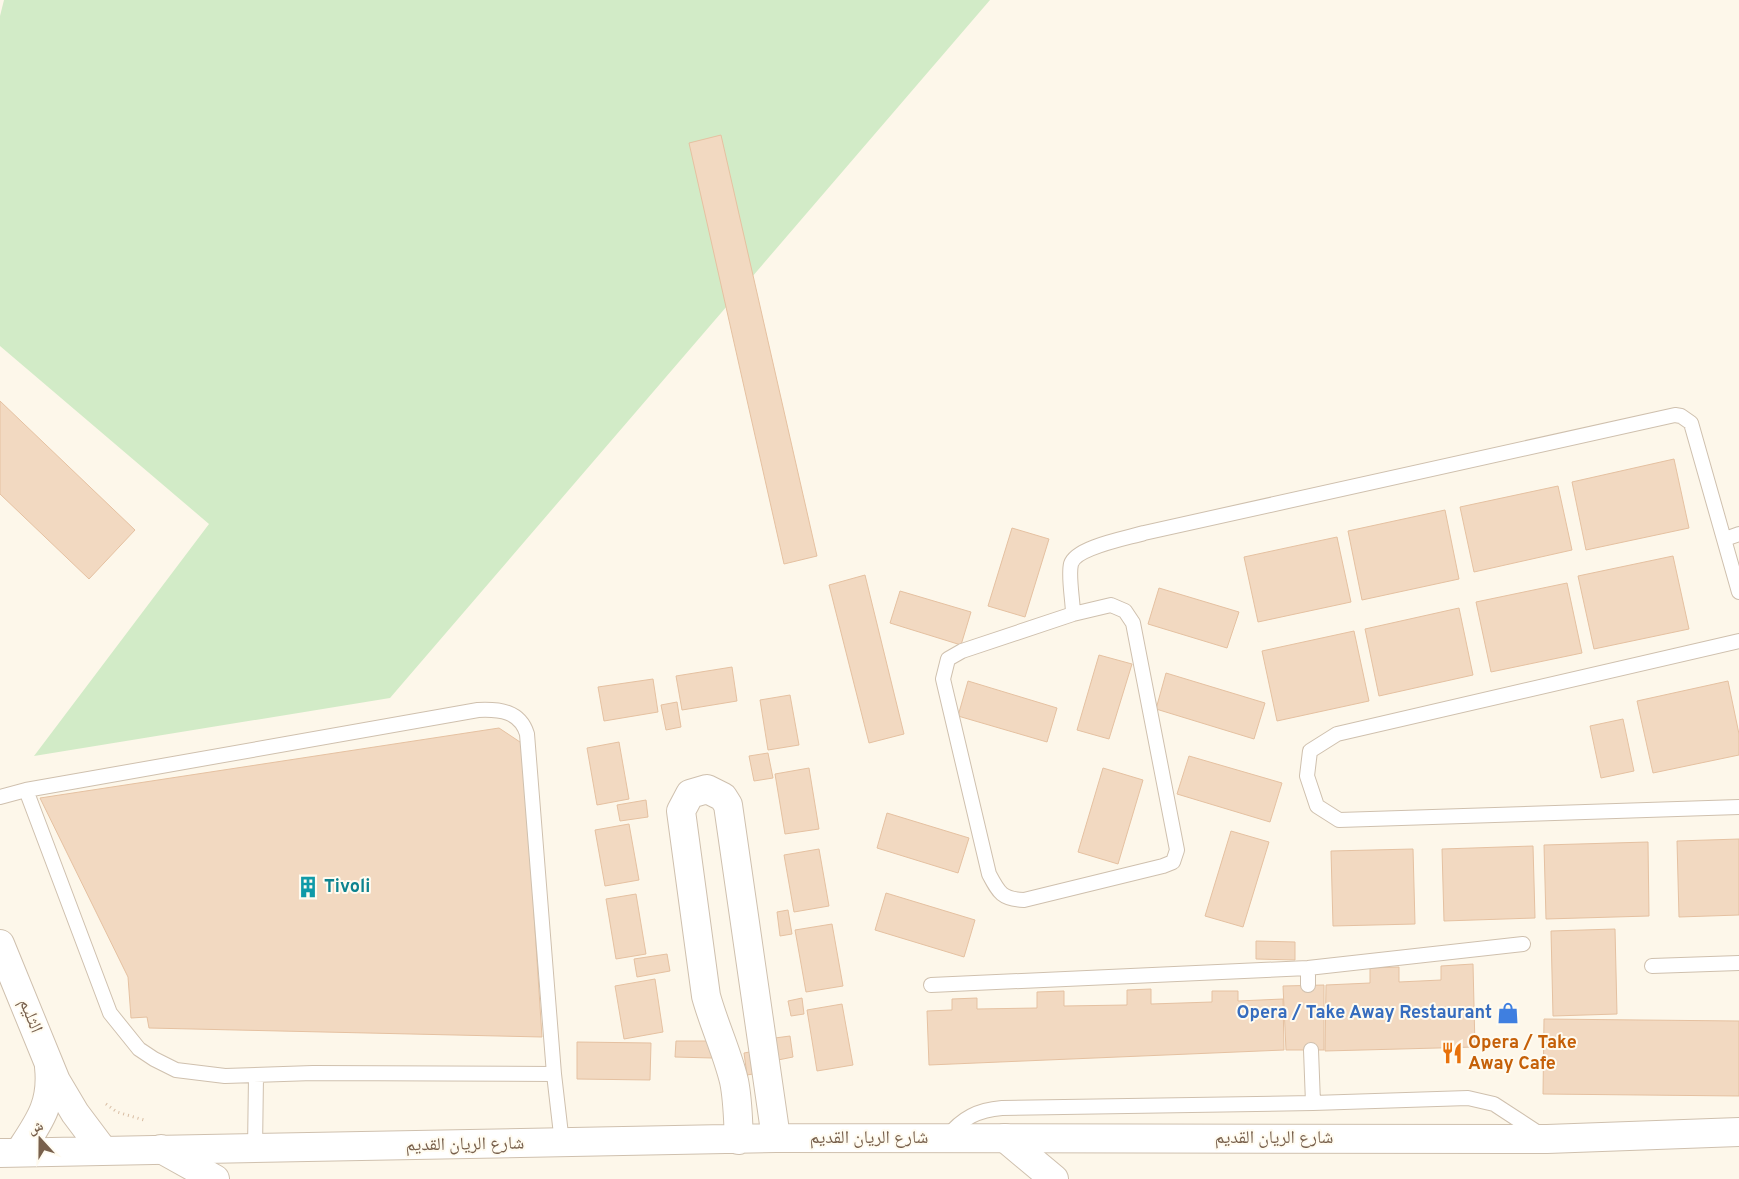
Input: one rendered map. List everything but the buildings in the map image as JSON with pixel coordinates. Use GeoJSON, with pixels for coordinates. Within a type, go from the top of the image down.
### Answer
{"type":"FeatureCollection","features":[{"type":"Feature","properties":{"kind":"street"},"geometry":{"type":"LineString","coordinates":[[739,1140],[735,1084],[723,1041],[714,1022],[706,996],[681,811],[690,794],[707,789],[723,797],[728,805],[776,1138]]}},
{"type":"Feature","properties":{"kind":"street","name":"الثليم"},"geometry":{"type":"LineString","coordinates":[[0,944],[56,1081],[74,1113],[102,1149]]}},
{"type":"Feature","properties":{"kind":"street"},"geometry":{"type":"LineString","coordinates":[[723,1041],[762,1038]]}},
{"type":"Feature","properties":{"kind":"street","name":"الثليم"},"geometry":{"type":"LineString","coordinates":[[10,1152],[45,1112],[50,1079],[48,1060]]}},
{"type":"Feature","properties":{"kind":"street","name":"شارع الريان القديم"},"geometry":{"type":"LineString","coordinates":[[10,1152],[776,1138],[1547,1139],[1739,1132]]}},
{"type":"Feature","properties":{"kind":"street"},"geometry":{"type":"LineString","coordinates":[[1005,1138],[1054,1179]]}},
{"type":"Feature","properties":{"kind":"street"},"geometry":{"type":"LineString","coordinates":[[161,1149],[215,1179]]}},
{"type":"Feature","properties":{"kind":"lane"},"geometry":{"type":"LineString","coordinates":[[1073,614],[1071,564],[1076,555],[1088,549],[1144,533],[1675,415],[1681,416],[1691,424],[1739,592]]}},
{"type":"Feature","properties":{"kind":"lane"},"geometry":{"type":"LineString","coordinates":[[1725,538],[1739,534]]}},
{"type":"Feature","properties":{"kind":"lane"},"geometry":{"type":"LineString","coordinates":[[1111,605],[1125,610],[1133,623],[1177,850],[1173,862],[1163,866],[1024,900],[1009,899],[998,891],[988,874],[943,678],[948,659],[962,650],[1073,614],[1111,605]]}},
{"type":"Feature","properties":{"kind":"lane"},"geometry":{"type":"LineString","coordinates":[[1739,642],[1337,734],[1310,751],[1307,776],[1316,806],[1339,820],[1739,808]]}},
{"type":"Feature","properties":{"kind":"lane"},"geometry":{"type":"LineString","coordinates":[[0,797],[26,790],[478,710],[494,709],[508,712],[519,718],[527,734],[554,1074],[562,1143]]}},
{"type":"Feature","properties":{"kind":"lane"},"geometry":{"type":"LineString","coordinates":[[26,790],[110,1013],[139,1049],[176,1070],[202,1075],[256,1076],[313,1073],[554,1074]]}},
{"type":"Feature","properties":{"kind":"lane"},"geometry":{"type":"LineString","coordinates":[[931,985],[1308,968],[1523,944]]}},
{"type":"Feature","properties":{"kind":"lane"},"geometry":{"type":"LineString","coordinates":[[1652,966],[1739,963]]}},
{"type":"Feature","properties":{"kind":"lane"},"geometry":{"type":"LineString","coordinates":[[1308,968],[1308,985]]}},
{"type":"Feature","properties":{"kind":"lane"},"geometry":{"type":"LineString","coordinates":[[1311,1050],[1313,1103]]}},
{"type":"Feature","properties":{"kind":"lane"},"geometry":{"type":"LineString","coordinates":[[255,1149],[256,1076]]}},
{"type":"Feature","properties":{"kind":"lane"},"geometry":{"type":"LineString","coordinates":[[946,1138],[968,1116],[985,1110],[1002,1108],[1313,1103],[1468,1098],[1494,1104],[1506,1110],[1547,1139]]}},
{"type":"Feature","properties":{"kind":"path"},"geometry":{"type":"LineString","coordinates":[[99,1099],[118,1112],[147,1121]]}},
{"type":"Feature","properties":{"kind":"green space"},"geometry":{"type":"Polygon","coordinates":[[[4,0],[990,0],[390,698],[34,756],[209,524],[0,346],[0,16],[4,0]]]}},
{"type":"Feature","properties":{"kind":"place","name":"Tivoli"},"geometry":{"type":"Point","coordinates":[308,887]}},
{"type":"Feature","properties":{"kind":"place","name":"Opera / Take Away Restaurant"},"geometry":{"type":"Point","coordinates":[1508,1013]}},
{"type":"Feature","properties":{"kind":"place","name":"Opera / Take Away Cafe"},"geometry":{"type":"Point","coordinates":[1452,1053]}}]}
